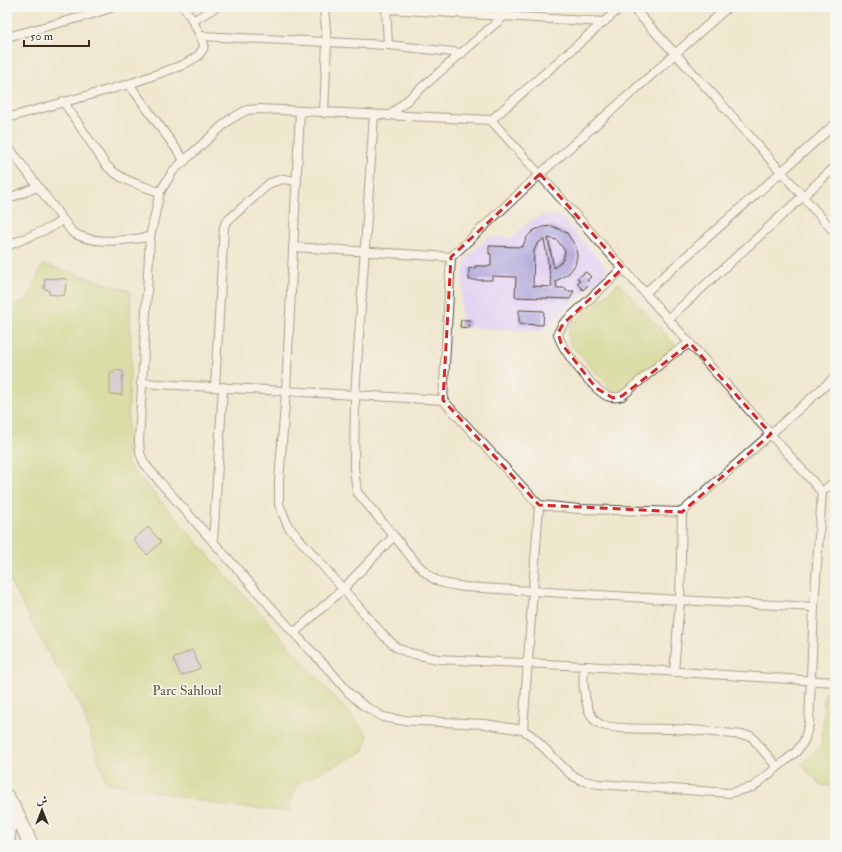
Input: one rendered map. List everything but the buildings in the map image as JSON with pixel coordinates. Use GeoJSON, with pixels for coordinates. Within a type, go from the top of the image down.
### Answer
{"type":"FeatureCollection","features":[{"type":"Feature","properties":{"kind":"highway"},"geometry":{"type":"LineString","coordinates":[[7,797],[18,816],[31,845]]}},
{"type":"Feature","properties":{"kind":"highway"},"geometry":{"type":"LineString","coordinates":[[7,812],[9,828],[7,844]]}},
{"type":"Feature","properties":{"kind":"street"},"geometry":{"type":"LineString","coordinates":[[86,7],[89,15]]}},
{"type":"Feature","properties":{"kind":"street"},"geometry":{"type":"LineString","coordinates":[[7,37],[114,7]]}},
{"type":"Feature","properties":{"kind":"street"},"geometry":{"type":"LineString","coordinates":[[7,118],[63,101],[129,84],[190,61],[198,56],[203,49],[203,40],[184,7]]}},
{"type":"Feature","properties":{"kind":"street"},"geometry":{"type":"LineString","coordinates":[[193,21],[216,7]]}},
{"type":"Feature","properties":{"kind":"street"},"geometry":{"type":"LineString","coordinates":[[324,7],[327,42],[324,112]]}},
{"type":"Feature","properties":{"kind":"street"},"geometry":{"type":"LineString","coordinates":[[492,120],[822,492],[814,607],[809,724],[804,741],[796,752],[753,787],[730,793],[598,784],[581,780],[570,774],[532,736],[523,730],[485,724],[399,720],[382,717],[363,705],[349,693],[294,633],[144,463],[140,453],[141,383],[150,237],[160,192],[173,171],[229,120],[247,110],[492,120],[621,7]]}},
{"type":"Feature","properties":{"kind":"street"},"geometry":{"type":"LineString","coordinates":[[632,7],[804,196],[835,233]]}},
{"type":"Feature","properties":{"kind":"street"},"geometry":{"type":"LineString","coordinates":[[443,400],[451,257],[540,174],[728,7]]}},
{"type":"Feature","properties":{"kind":"street"},"geometry":{"type":"LineString","coordinates":[[388,45],[386,8],[503,17],[604,22]]}},
{"type":"Feature","properties":{"kind":"street"},"geometry":{"type":"LineString","coordinates":[[389,116],[503,17]]}},
{"type":"Feature","properties":{"kind":"street"},"geometry":{"type":"LineString","coordinates":[[201,36],[388,45],[462,53]]}},
{"type":"Feature","properties":{"kind":"street"},"geometry":{"type":"LineString","coordinates":[[129,84],[185,160]]}},
{"type":"Feature","properties":{"kind":"street"},"geometry":{"type":"LineString","coordinates":[[63,101],[113,173],[122,179],[160,192]]}},
{"type":"Feature","properties":{"kind":"street"},"geometry":{"type":"LineString","coordinates":[[300,111],[286,391],[278,494],[282,513],[288,526],[344,588],[385,637],[396,647],[408,653],[438,659],[585,666],[835,682]]}},
{"type":"Feature","properties":{"kind":"street"},"geometry":{"type":"LineString","coordinates":[[374,115],[366,252],[355,395],[354,468],[357,492],[426,573],[436,580],[464,587],[814,607]]}},
{"type":"Feature","properties":{"kind":"street"},"geometry":{"type":"LineString","coordinates":[[645,293],[835,124]]}},
{"type":"Feature","properties":{"kind":"street"},"geometry":{"type":"LineString","coordinates":[[7,145],[72,232],[84,238],[128,240],[150,237]]}},
{"type":"Feature","properties":{"kind":"street"},"geometry":{"type":"LineString","coordinates":[[668,319],[835,167]]}},
{"type":"Feature","properties":{"kind":"street"},"geometry":{"type":"LineString","coordinates":[[213,542],[224,227],[226,222],[270,183],[283,180],[297,181]]}},
{"type":"Feature","properties":{"kind":"street"},"geometry":{"type":"LineString","coordinates":[[7,199],[37,187]]}},
{"type":"Feature","properties":{"kind":"street"},"geometry":{"type":"LineString","coordinates":[[7,246],[52,227],[62,220]]}},
{"type":"Feature","properties":{"kind":"street"},"geometry":{"type":"LineString","coordinates":[[293,247],[451,257]]}},
{"type":"Feature","properties":{"kind":"street"},"geometry":{"type":"LineString","coordinates":[[623,268],[563,324],[558,333],[561,343],[596,388],[613,398],[622,396],[671,355],[690,343]]}},
{"type":"Feature","properties":{"kind":"street"},"geometry":{"type":"LineString","coordinates":[[141,383],[443,400],[539,505],[579,509],[682,512],[835,378]]}},
{"type":"Feature","properties":{"kind":"street"},"geometry":{"type":"LineString","coordinates":[[822,492],[835,481]]}},
{"type":"Feature","properties":{"kind":"street"},"geometry":{"type":"LineString","coordinates":[[523,730],[539,505]]}},
{"type":"Feature","properties":{"kind":"street"},"geometry":{"type":"LineString","coordinates":[[674,672],[680,600],[682,512]]}},
{"type":"Feature","properties":{"kind":"street"},"geometry":{"type":"LineString","coordinates":[[294,633],[344,588],[394,536]]}},
{"type":"Feature","properties":{"kind":"street"},"geometry":{"type":"LineString","coordinates":[[585,666],[583,673],[585,694],[591,715],[599,724],[616,727],[696,730],[751,736],[778,767]]}},
{"type":"Feature","properties":{"kind":"highlighted area"},"geometry":{"type":"Polygon","coordinates":[[[540,174],[623,268],[563,324],[558,333],[561,343],[596,388],[613,398],[622,396],[690,343],[771,434],[682,512],[539,505],[443,400],[451,257],[540,174]]]}},
{"type":"Feature","properties":{"kind":"shaded area"},"geometry":{"type":"Polygon","coordinates":[[[553,215],[561,217],[606,267],[603,276],[541,331],[460,327],[464,265],[469,255],[489,237],[511,238],[532,220],[541,216],[553,215]]]}},
{"type":"Feature","properties":{"kind":"green space","name":"Parc Sahloul"},"geometry":{"type":"Polygon","coordinates":[[[43,264],[130,291],[131,356],[126,462],[368,735],[364,751],[296,784],[289,811],[227,806],[106,782],[81,706],[55,665],[7,576],[7,308],[27,300],[43,264]]]}},
{"type":"Feature","properties":{"kind":"green space"},"geometry":{"type":"Polygon","coordinates":[[[619,283],[676,346],[625,390],[617,392],[610,388],[571,345],[568,335],[570,326],[619,283]]]}},
{"type":"Feature","properties":{"kind":"green space"},"geometry":{"type":"Polygon","coordinates":[[[829,689],[835,689],[835,786],[821,785],[801,764],[822,745],[824,694],[829,689]]]}}]}
